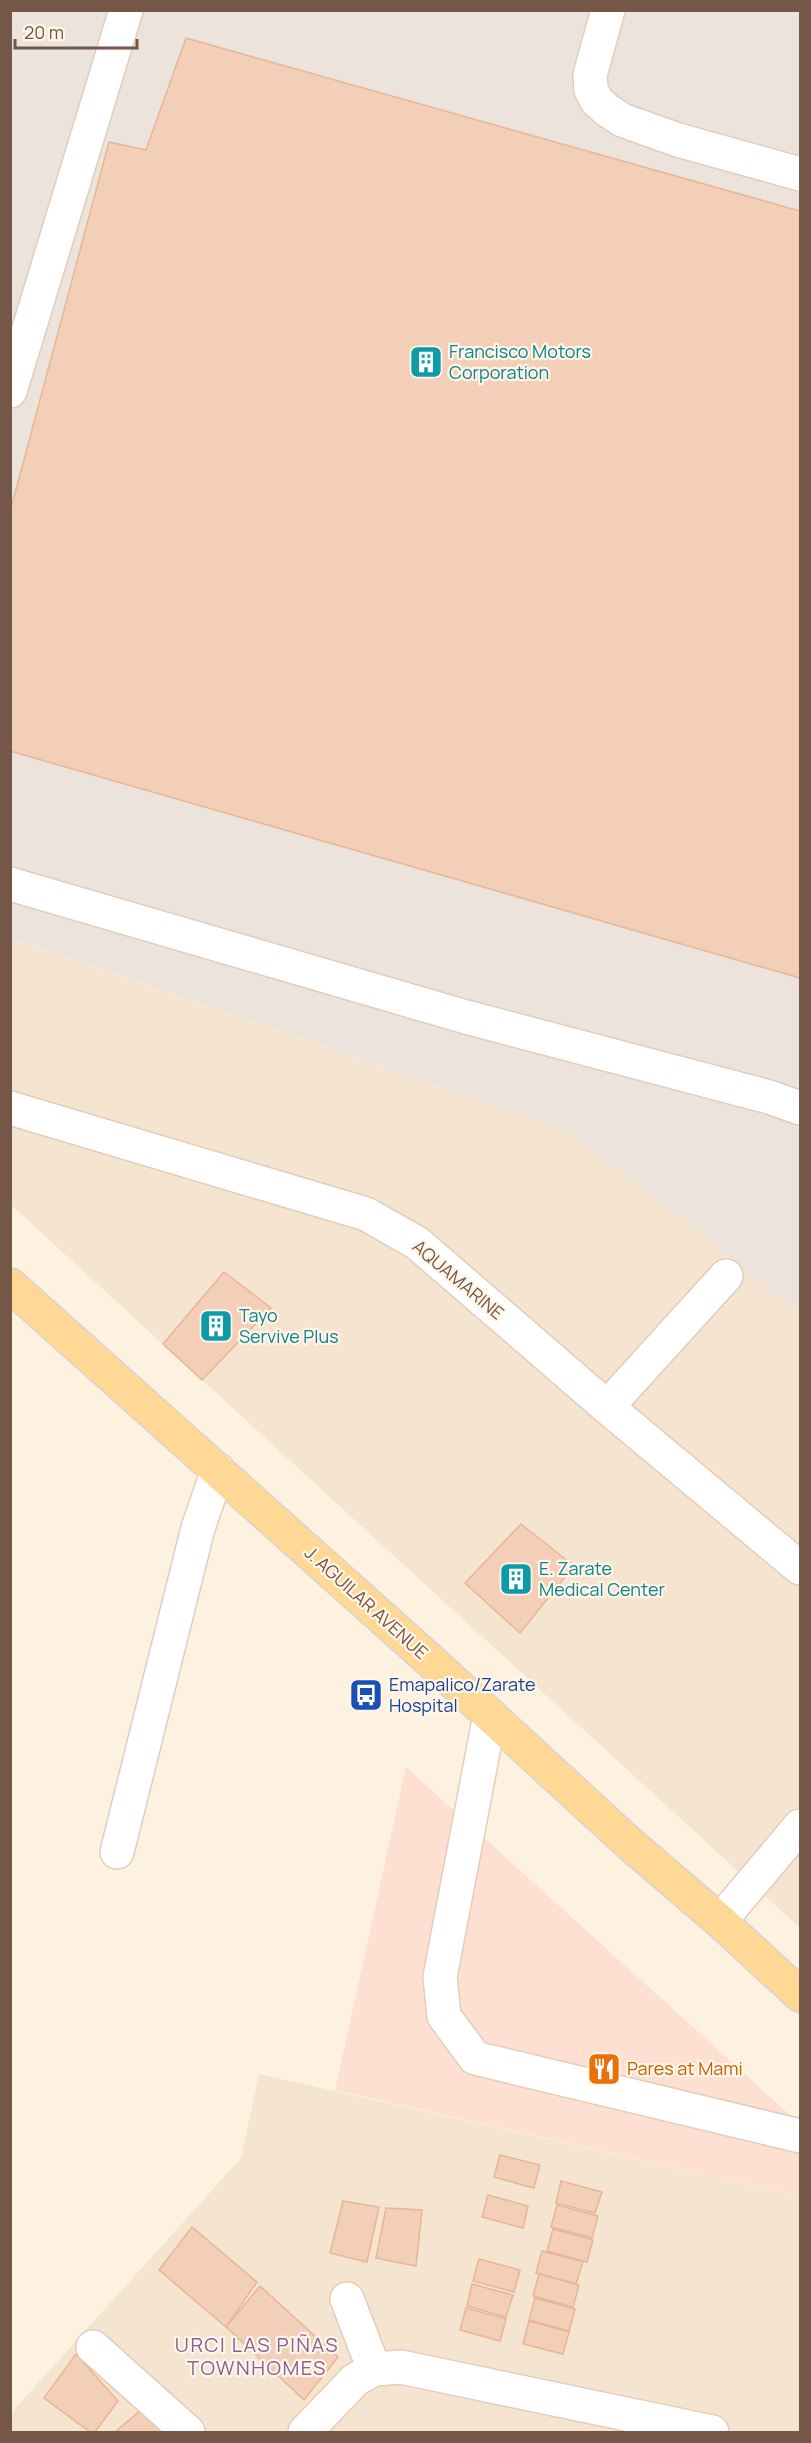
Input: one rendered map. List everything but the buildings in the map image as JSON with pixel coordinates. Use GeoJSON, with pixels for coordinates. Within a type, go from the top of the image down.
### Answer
{"type":"FeatureCollection","features":[{"type":"Feature","properties":{"kind":"main road","name":"J. AGUILAR AVENUE"},"geometry":{"type":"LineString","coordinates":[[10,1285],[490,1715],[630,1844],[720,1921],[801,1995]]}},
{"type":"Feature","properties":{"kind":"street"},"geometry":{"type":"LineString","coordinates":[[10,391],[126,10]]}},
{"type":"Feature","properties":{"kind":"street"},"geometry":{"type":"LineString","coordinates":[[608,10],[590,75],[591,90],[597,101],[607,110],[622,120],[678,140],[801,174]]}},
{"type":"Feature","properties":{"kind":"street"},"geometry":{"type":"LineString","coordinates":[[10,884],[466,1017],[769,1097],[801,1108]]}},
{"type":"Feature","properties":{"kind":"street","name":"AQUAMARINE"},"geometry":{"type":"LineString","coordinates":[[10,1108],[366,1214],[417,1243],[607,1407],[801,1568]]}},
{"type":"Feature","properties":{"kind":"street"},"geometry":{"type":"LineString","coordinates":[[607,1407],[726,1276]]}},
{"type":"Feature","properties":{"kind":"street"},"geometry":{"type":"LineString","coordinates":[[117,1852],[198,1528],[218,1470]]}},
{"type":"Feature","properties":{"kind":"street"},"geometry":{"type":"LineString","coordinates":[[490,1715],[440,1977],[444,2016],[475,2058],[801,2136]]}},
{"type":"Feature","properties":{"kind":"street"},"geometry":{"type":"LineString","coordinates":[[720,1921],[801,1826]]}},
{"type":"Feature","properties":{"kind":"street"},"geometry":{"type":"LineString","coordinates":[[347,2299],[374,2369]]}},
{"type":"Feature","properties":{"kind":"street"},"geometry":{"type":"LineString","coordinates":[[93,2348],[188,2433]]}},
{"type":"Feature","properties":{"kind":"street"},"geometry":{"type":"LineString","coordinates":[[305,2433],[355,2380],[374,2369],[401,2367],[700,2431]]}},
{"type":"Feature","properties":{"kind":"shaded area","name":"Francisco Motors Corporation"},"geometry":{"type":"Polygon","coordinates":[[[11,11],[800,11],[800,1314],[697,1230],[563,1129],[11,938],[11,11]]]}},
{"type":"Feature","properties":{"kind":"shaded area"},"geometry":{"type":"Polygon","coordinates":[[[10,938],[563,1129],[697,1230],[800,1314],[800,1928],[11,1205],[10,938]]]}},
{"type":"Feature","properties":{"kind":"shaded area"},"geometry":{"type":"Polygon","coordinates":[[[406,1767],[800,2124],[800,2196],[335,2090],[406,1767]]]}},
{"type":"Feature","properties":{"kind":"shaded area"},"geometry":{"type":"Polygon","coordinates":[[[259,2074],[800,2196],[800,2432],[11,2432],[11,2413],[241,2158],[259,2074]]]}},
{"type":"Feature","properties":{"kind":"place","name":"Francisco Motors Corporation"},"geometry":{"type":"Point","coordinates":[426,362]}},
{"type":"Feature","properties":{"kind":"place","name":"Tayo Servive Plus"},"geometry":{"type":"Point","coordinates":[216,1326]}},
{"type":"Feature","properties":{"kind":"place","name":"E. Zarate Medical Center"},"geometry":{"type":"Point","coordinates":[516,1579]}},
{"type":"Feature","properties":{"kind":"place","name":"Emapalico/Zarate Hospital"},"geometry":{"type":"Point","coordinates":[366,1695]}},
{"type":"Feature","properties":{"kind":"place","name":"Pares at Mami"},"geometry":{"type":"Point","coordinates":[604,2069]}},
{"type":"Feature","properties":{"kind":"district","name":"URCI LAS PIÑAS TOWNHOMES"},"geometry":{"type":"Point","coordinates":[257,2356]}}]}
